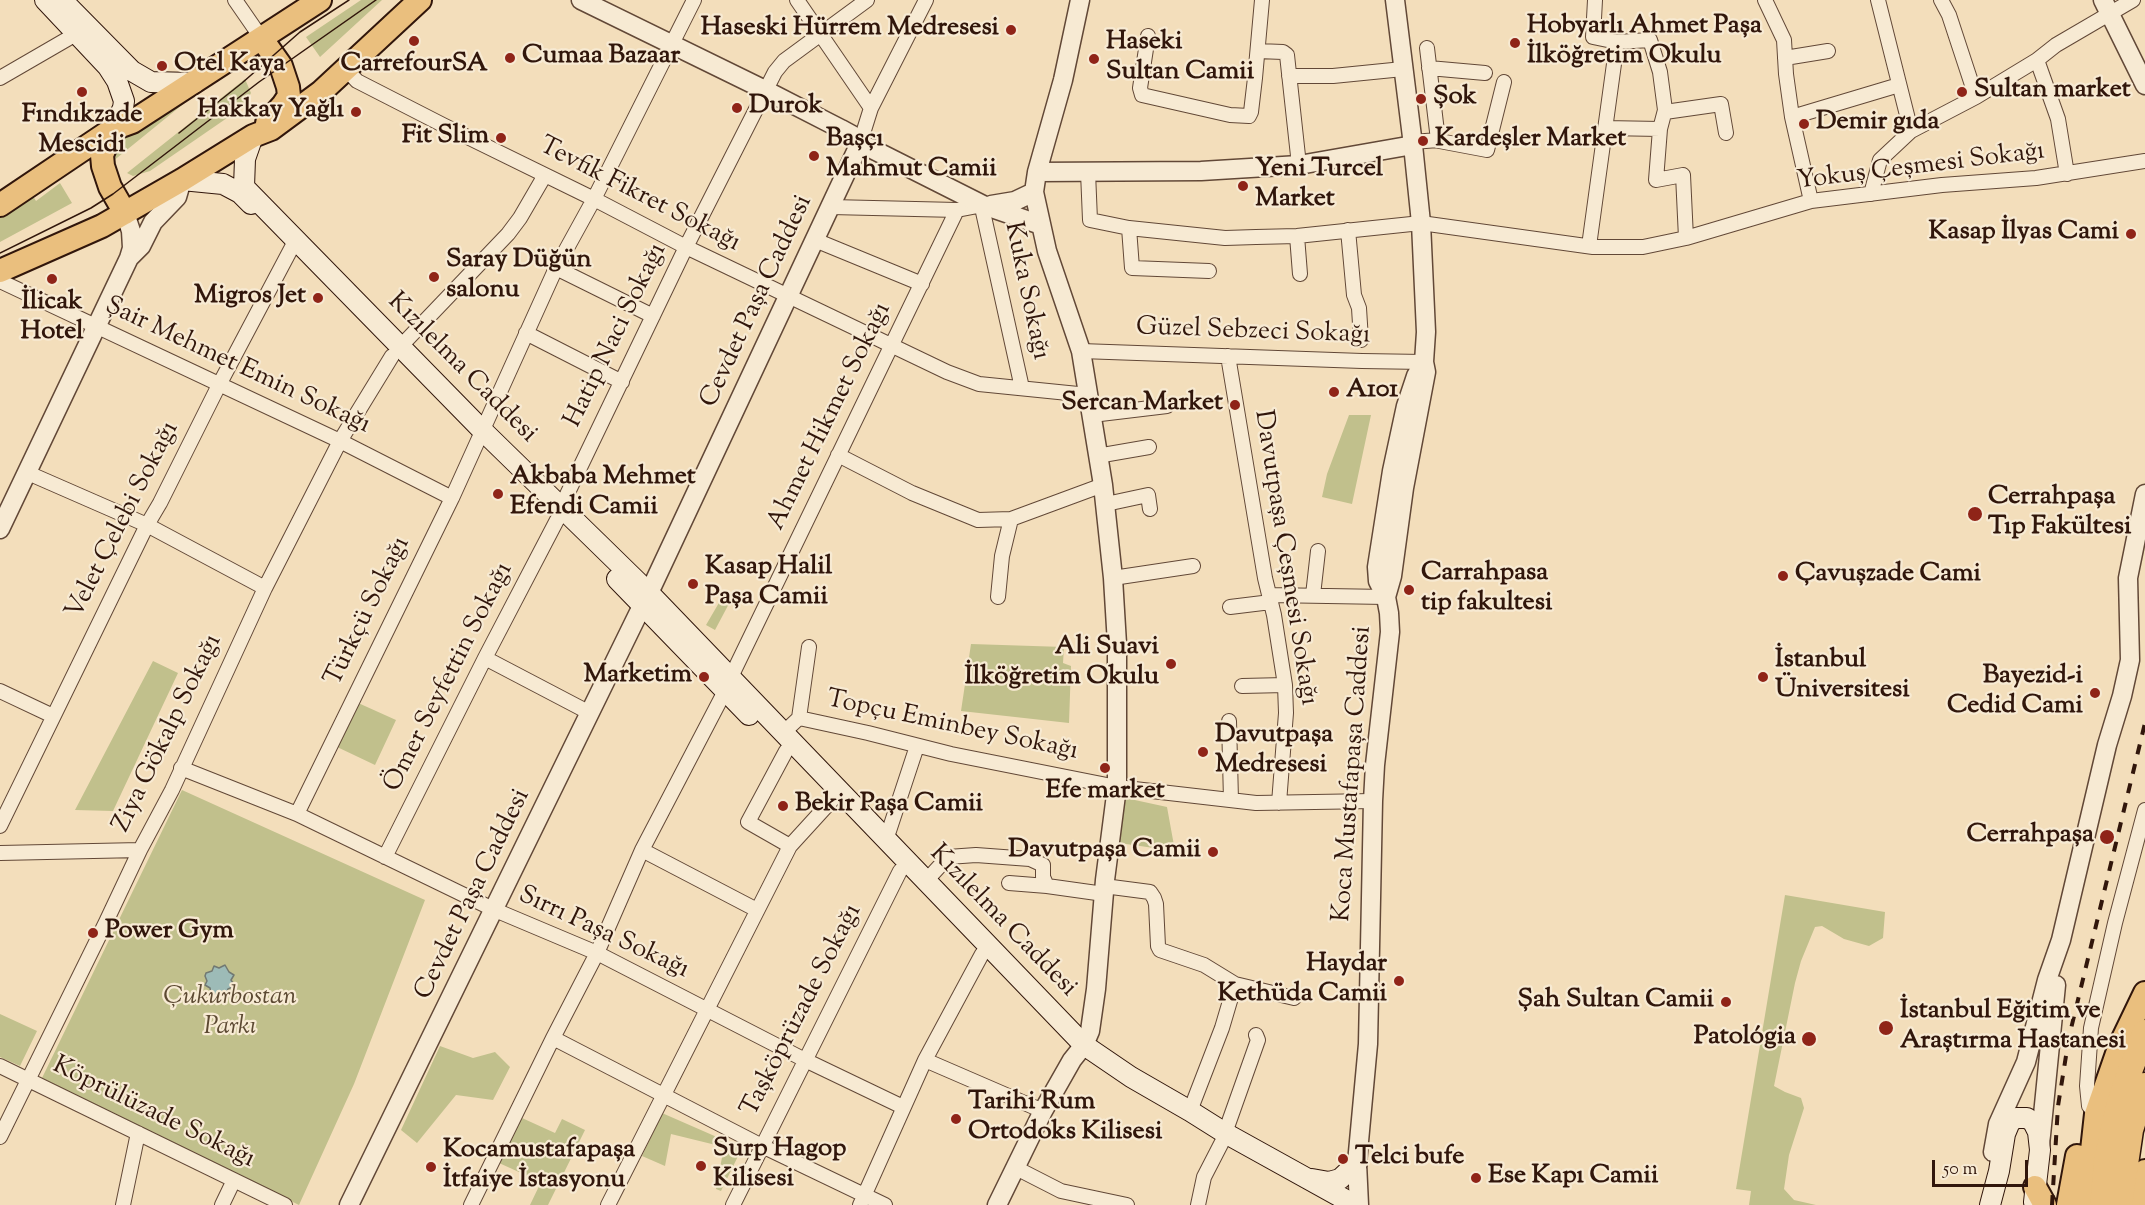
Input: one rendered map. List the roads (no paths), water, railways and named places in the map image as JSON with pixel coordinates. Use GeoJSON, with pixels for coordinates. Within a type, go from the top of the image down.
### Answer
{"type":"FeatureCollection","features":[{"type":"Feature","properties":{"kind":"highway"},"geometry":{"type":"LineString","coordinates":[[2102,1205],[2106,1161],[2115,1118],[2145,1032]]}},
{"type":"Feature","properties":{"kind":"highway"},"geometry":{"type":"LineString","coordinates":[[2120,1205],[2131,1130],[2145,1085]]}},
{"type":"Feature","properties":{"kind":"main road"},"geometry":{"type":"LineString","coordinates":[[45,0],[108,67],[117,81],[124,101],[123,108],[102,155],[110,187],[125,213]]}},
{"type":"Feature","properties":{"kind":"main road"},"geometry":{"type":"LineString","coordinates":[[62,0],[132,71],[151,82],[194,83]]}},
{"type":"Feature","properties":{"kind":"main road"},"geometry":{"type":"LineString","coordinates":[[0,205],[114,129],[132,122],[320,0]]}},
{"type":"Feature","properties":{"kind":"main road"},"geometry":{"type":"LineString","coordinates":[[0,272],[92,231],[182,180],[253,136],[271,129],[346,69],[420,0]]}},
{"type":"Feature","properties":{"kind":"main road"},"geometry":{"type":"LineString","coordinates":[[253,136],[276,114],[289,96],[286,77],[262,39]]}},
{"type":"Feature","properties":{"kind":"main road","name":"Kızılelma Caddesi"},"geometry":{"type":"LineString","coordinates":[[253,136],[245,159],[244,188],[293,244]]}},
{"type":"Feature","properties":{"kind":"main road","name":"Kızılelma Caddesi"},"geometry":{"type":"LineString","coordinates":[[182,180],[223,184],[240,193],[293,244],[480,436],[886,840],[1080,1049],[1094,1069],[1223,1138],[1357,1205]]}},
{"type":"Feature","properties":{"kind":"main road","name":"Kızılelma Caddesi"},"geometry":{"type":"LineString","coordinates":[[785,742],[832,800],[900,871],[1080,1049],[1190,1111],[1223,1138],[1332,1205]]}},
{"type":"Feature","properties":{"kind":"main road"},"geometry":{"type":"LineString","coordinates":[[2086,1205],[2096,1114],[2120,1045],[2145,993]]}},
{"type":"Feature","properties":{"kind":"main road"},"geometry":{"type":"LineString","coordinates":[[2067,1205],[2081,1139],[2086,1127],[2096,1114]]}},
{"type":"Feature","properties":{"kind":"main road"},"geometry":{"type":"LineString","coordinates":[[1990,1202],[2000,1171],[2005,1134],[2010,1122],[2016,1118],[2027,1118],[2033,1122],[2038,1132],[2040,1150],[2038,1199]]}},
{"type":"Feature","properties":{"kind":"main road"},"geometry":{"type":"LineString","coordinates":[[1309,1179],[1329,1182],[1340,1179],[1357,1163]]}},
{"type":"Feature","properties":{"kind":"main road"},"geometry":{"type":"LineString","coordinates":[[2141,1205],[2145,1171]]}},
{"type":"Feature","properties":{"kind":"street"},"geometry":{"type":"LineString","coordinates":[[236,0],[262,39]]}},
{"type":"Feature","properties":{"kind":"street","name":"Türkçü Sokağı"},"geometry":{"type":"LineString","coordinates":[[297,814],[452,498],[556,268],[594,199],[694,0]]}},
{"type":"Feature","properties":{"kind":"street"},"geometry":{"type":"LineString","coordinates":[[797,0],[871,108]]}},
{"type":"Feature","properties":{"kind":"street","name":"Hatip Naci Sokağı"},"geometry":{"type":"LineString","coordinates":[[559,514],[686,247],[775,72],[784,61],[867,0]]}},
{"type":"Feature","properties":{"kind":"street","name":"Cevdet Paşa Caddesi"},"geometry":{"type":"LineString","coordinates":[[349,1205],[646,599],[831,207],[860,143],[871,108],[926,0]]}},
{"type":"Feature","properties":{"kind":"street"},"geometry":{"type":"LineString","coordinates":[[997,1205],[1043,1111],[1090,1031],[1117,787],[1117,644],[1106,504],[1081,351],[1047,251],[1034,192],[1037,172],[1063,80],[1080,0]]}},
{"type":"Feature","properties":{"kind":"street"},"geometry":{"type":"LineString","coordinates":[[1148,36],[1140,88],[1142,96],[1230,115],[1249,116],[1262,0]]}},
{"type":"Feature","properties":{"kind":"street","name":"Koca Mustafapaşa Caddesi"},"geometry":{"type":"LineString","coordinates":[[1357,1205],[1357,1163],[1368,1044],[1375,765],[1390,632],[1386,597],[1392,576],[1404,488],[1426,372],[1421,223],[1395,0]]}},
{"type":"Feature","properties":{"kind":"street"},"geometry":{"type":"LineString","coordinates":[[1595,0],[1593,37],[1617,42],[1650,40],[1660,72],[1665,112],[1660,129],[1656,180],[1683,175],[1686,238]]}},
{"type":"Feature","properties":{"kind":"street"},"geometry":{"type":"LineString","coordinates":[[1765,0],[1784,40],[1792,117],[1811,201]]}},
{"type":"Feature","properties":{"kind":"street"},"geometry":{"type":"LineString","coordinates":[[1878,0],[1911,131]]}},
{"type":"Feature","properties":{"kind":"street"},"geometry":{"type":"LineString","coordinates":[[1941,0],[1949,15],[1976,97]]}},
{"type":"Feature","properties":{"kind":"street"},"geometry":{"type":"LineString","coordinates":[[1871,194],[1880,160],[1911,131],[1976,97],[2037,60],[2107,6],[2133,0]]}},
{"type":"Feature","properties":{"kind":"street"},"geometry":{"type":"LineString","coordinates":[[592,2],[841,129],[860,143],[983,205],[1041,225]]}},
{"type":"Feature","properties":{"kind":"street"},"geometry":{"type":"LineString","coordinates":[[2107,6],[2145,85]]}},
{"type":"Feature","properties":{"kind":"street"},"geometry":{"type":"LineString","coordinates":[[0,78],[76,34]]}},
{"type":"Feature","properties":{"kind":"street"},"geometry":{"type":"LineString","coordinates":[[1589,246],[1617,42]]}},
{"type":"Feature","properties":{"kind":"street"},"geometry":{"type":"LineString","coordinates":[[1427,48],[1438,140],[1434,140]]}},
{"type":"Feature","properties":{"kind":"street"},"geometry":{"type":"LineString","coordinates":[[1258,51],[1283,52],[1287,55],[1299,165]]}},
{"type":"Feature","properties":{"kind":"street"},"geometry":{"type":"LineString","coordinates":[[1785,58],[1828,51]]}},
{"type":"Feature","properties":{"kind":"street"},"geometry":{"type":"LineString","coordinates":[[2037,60],[2058,119],[2067,174]]}},
{"type":"Feature","properties":{"kind":"street"},"geometry":{"type":"LineString","coordinates":[[1429,68],[1485,73]]}},
{"type":"Feature","properties":{"kind":"street","name":"Tevfik Fikret Sokağı"},"geometry":{"type":"LineString","coordinates":[[346,69],[357,81],[686,247],[968,381],[1088,395]]}},
{"type":"Feature","properties":{"kind":"street"},"geometry":{"type":"LineString","coordinates":[[1289,75],[1334,76],[1403,69]]}},
{"type":"Feature","properties":{"kind":"street"},"geometry":{"type":"LineString","coordinates":[[1037,172],[1201,171],[1299,165],[1434,140],[1487,150],[1504,82]]}},
{"type":"Feature","properties":{"kind":"street"},"geometry":{"type":"LineString","coordinates":[[1792,117],[1899,85]]}},
{"type":"Feature","properties":{"kind":"street"},"geometry":{"type":"LineString","coordinates":[[1665,112],[1721,105],[1726,133]]}},
{"type":"Feature","properties":{"kind":"street"},"geometry":{"type":"LineString","coordinates":[[1605,128],[1660,129]]}},
{"type":"Feature","properties":{"kind":"street","name":"Yokuş Çeşmesi Sokağı"},"geometry":{"type":"LineString","coordinates":[[1088,172],[1090,220],[1129,228],[1225,238],[1297,236],[1421,223],[1589,246],[1643,247],[1686,238],[1811,201],[1942,185],[2067,174],[2145,161]]}},
{"type":"Feature","properties":{"kind":"street","name":"Ziya Gökalp Sokağı"},"geometry":{"type":"LineString","coordinates":[[0,1137],[140,850],[168,799],[265,588],[340,441],[396,351],[508,234],[520,218],[544,175]]}},
{"type":"Feature","properties":{"kind":"street"},"geometry":{"type":"LineString","coordinates":[[129,258],[141,246],[153,222],[177,197],[182,180]]}},
{"type":"Feature","properties":{"kind":"street"},"geometry":{"type":"LineString","coordinates":[[831,207],[957,210],[1015,201],[1034,192]]}},
{"type":"Feature","properties":{"kind":"street","name":"Kuka Sokağı"},"geometry":{"type":"LineString","coordinates":[[983,205],[1022,388]]}},
{"type":"Feature","properties":{"kind":"street","name":"Ahmet Hikmet Sokağı"},"geometry":{"type":"LineString","coordinates":[[471,1205],[597,953],[642,850],[728,684],[957,210]]}},
{"type":"Feature","properties":{"kind":"street"},"geometry":{"type":"LineString","coordinates":[[0,529],[129,258],[132,248],[131,231],[125,213]]}},
{"type":"Feature","properties":{"kind":"street"},"geometry":{"type":"LineString","coordinates":[[1129,228],[1132,268],[1209,272]]}},
{"type":"Feature","properties":{"kind":"street"},"geometry":{"type":"LineString","coordinates":[[1348,230],[1361,340]]}},
{"type":"Feature","properties":{"kind":"street"},"geometry":{"type":"LineString","coordinates":[[1297,236],[1300,274]]}},
{"type":"Feature","properties":{"kind":"street"},"geometry":{"type":"LineString","coordinates":[[814,240],[922,284]]}},
{"type":"Feature","properties":{"kind":"street","name":"Velet Çelebi Sokağı"},"geometry":{"type":"LineString","coordinates":[[0,826],[147,525],[293,244]]}},
{"type":"Feature","properties":{"kind":"street"},"geometry":{"type":"LineString","coordinates":[[556,268],[653,316]]}},
{"type":"Feature","properties":{"kind":"street","name":"Şair Mehmet Emin Sokağı"},"geometry":{"type":"LineString","coordinates":[[0,281],[340,441],[452,498]]}},
{"type":"Feature","properties":{"kind":"street"},"geometry":{"type":"LineString","coordinates":[[526,333],[622,382]]}},
{"type":"Feature","properties":{"kind":"street","name":"Güzel Sebzeci Sokağı"},"geometry":{"type":"LineString","coordinates":[[1081,351],[1362,362],[1424,362]]}},
{"type":"Feature","properties":{"kind":"street","name":"Davutpaşa Çeşmesi Sokağı"},"geometry":{"type":"LineString","coordinates":[[1228,356],[1285,685],[1286,713],[1279,803]]}},
{"type":"Feature","properties":{"kind":"street"},"geometry":{"type":"LineString","coordinates":[[1092,416],[1167,405]]}},
{"type":"Feature","properties":{"kind":"street"},"geometry":{"type":"LineString","coordinates":[[1097,456],[1149,447]]}},
{"type":"Feature","properties":{"kind":"street"},"geometry":{"type":"LineString","coordinates":[[838,456],[969,518],[988,521],[1011,519],[1103,485]]}},
{"type":"Feature","properties":{"kind":"street"},"geometry":{"type":"LineString","coordinates":[[28,473],[147,525],[265,588]]}},
{"type":"Feature","properties":{"kind":"street"},"geometry":{"type":"LineString","coordinates":[[1106,504],[1148,495],[1150,509]]}},
{"type":"Feature","properties":{"kind":"street"},"geometry":{"type":"LineString","coordinates":[[1990,1202],[1993,1153],[1998,1124],[2026,1062],[2061,940],[2107,745],[2130,660],[2128,578],[2145,495]]}},
{"type":"Feature","properties":{"kind":"street","name":"Ömer Seyfettin Sokağı"},"geometry":{"type":"LineString","coordinates":[[385,857],[559,514]]}},
{"type":"Feature","properties":{"kind":"street"},"geometry":{"type":"LineString","coordinates":[[998,597],[1002,556],[1011,519]]}},
{"type":"Feature","properties":{"kind":"street"},"geometry":{"type":"LineString","coordinates":[[1313,595],[1318,551]]}},
{"type":"Feature","properties":{"kind":"street"},"geometry":{"type":"LineString","coordinates":[[1113,578],[1193,566]]}},
{"type":"Feature","properties":{"kind":"street"},"geometry":{"type":"LineString","coordinates":[[1230,607],[1270,598],[1313,595],[1386,597]]}},
{"type":"Feature","properties":{"kind":"street"},"geometry":{"type":"LineString","coordinates":[[799,718],[809,647]]}},
{"type":"Feature","properties":{"kind":"street"},"geometry":{"type":"LineString","coordinates":[[485,658],[590,713]]}},
{"type":"Feature","properties":{"kind":"street"},"geometry":{"type":"LineString","coordinates":[[1242,686],[1285,685]]}},
{"type":"Feature","properties":{"kind":"street"},"geometry":{"type":"LineString","coordinates":[[0,691],[53,716]]}},
{"type":"Feature","properties":{"kind":"street","name":"Topçu Eminbey Sokağı"},"geometry":{"type":"LineString","coordinates":[[790,846],[748,822],[785,742],[799,718],[917,746],[1117,787],[1279,803],[1373,801]]}},
{"type":"Feature","properties":{"kind":"street"},"geometry":{"type":"LineString","coordinates":[[1228,721],[1231,800]]}},
{"type":"Feature","properties":{"kind":"street"},"geometry":{"type":"LineString","coordinates":[[886,840],[917,746]]}},
{"type":"Feature","properties":{"kind":"street","name":"Sırrı Paşa Sokağı"},"geometry":{"type":"LineString","coordinates":[[182,768],[297,814],[495,910],[597,953],[805,1060],[903,1107]]}},
{"type":"Feature","properties":{"kind":"street"},"geometry":{"type":"LineString","coordinates":[[608,1205],[790,846],[832,800]]}},
{"type":"Feature","properties":{"kind":"street"},"geometry":{"type":"LineString","coordinates":[[2096,1114],[2089,1106],[2087,1086],[2091,1028],[2115,923],[2145,810]]}},
{"type":"Feature","properties":{"kind":"street"},"geometry":{"type":"LineString","coordinates":[[0,853],[140,850]]}},
{"type":"Feature","properties":{"kind":"street"},"geometry":{"type":"LineString","coordinates":[[642,850],[757,910]]}},
{"type":"Feature","properties":{"kind":"street"},"geometry":{"type":"LineString","coordinates":[[925,882],[948,857],[976,855],[1030,859],[1039,862],[1043,865],[1043,877],[1047,886]]}},
{"type":"Feature","properties":{"kind":"street","name":"Taşköprüzade Sokağı"},"geometry":{"type":"LineString","coordinates":[[733,1205],[900,871]]}},
{"type":"Feature","properties":{"kind":"street"},"geometry":{"type":"LineString","coordinates":[[1009,883],[1150,892],[1156,904],[1160,950],[1204,965],[1235,984],[1294,998]]}},
{"type":"Feature","properties":{"kind":"street"},"geometry":{"type":"LineString","coordinates":[[2040,1150],[2061,940]]}},
{"type":"Feature","properties":{"kind":"street"},"geometry":{"type":"LineString","coordinates":[[862,1200],[925,1060],[982,954]]}},
{"type":"Feature","properties":{"kind":"street"},"geometry":{"type":"LineString","coordinates":[[1190,1111],[1222,1028],[1235,984]]}},
{"type":"Feature","properties":{"kind":"street"},"geometry":{"type":"LineString","coordinates":[[1198,1205],[1204,1177],[1223,1138],[1258,1040],[1256,1035]]}},
{"type":"Feature","properties":{"kind":"street"},"geometry":{"type":"LineString","coordinates":[[553,1038],[664,1094],[862,1200],[885,1205]]}},
{"type":"Feature","properties":{"kind":"street"},"geometry":{"type":"LineString","coordinates":[[925,1060],[1043,1111]]}},
{"type":"Feature","properties":{"kind":"street","name":"Köprülüzade Sokağı"},"geometry":{"type":"LineString","coordinates":[[0,1066],[285,1205]]}},
{"type":"Feature","properties":{"kind":"street"},"geometry":{"type":"LineString","coordinates":[[123,1205],[138,1133]]}},
{"type":"Feature","properties":{"kind":"street"},"geometry":{"type":"LineString","coordinates":[[1016,1168],[1061,1191],[1127,1205]]}},
{"type":"Feature","properties":{"kind":"street"},"geometry":{"type":"LineString","coordinates":[[222,1205],[234,1180]]}},
{"type":"Feature","properties":{"kind":"water"},"geometry":{"type":"Polygon","coordinates":[[[225,965],[234,975],[231,980],[235,986],[228,989],[226,994],[220,992],[216,995],[211,993],[210,988],[205,985],[207,981],[205,976],[206,973],[212,971],[214,966],[219,968],[225,965]]]}},
{"type":"Feature","properties":{"kind":"tram line"},"geometry":{"type":"LineString","coordinates":[[179,133],[242,83],[300,32],[349,0]]}},
{"type":"Feature","properties":{"kind":"tram line"},"geometry":{"type":"LineString","coordinates":[[0,253],[91,208],[113,194],[259,82],[376,0]]}},
{"type":"Feature","properties":{"kind":"railway"},"geometry":{"type":"LineString","coordinates":[[2052,1205],[2058,1106],[2069,1037],[2145,723]]}},
{"type":"Feature","properties":{"kind":"place","name":"Haseski Hürrem Medresesi"},"geometry":{"type":"Point","coordinates":[1011,30]}},
{"type":"Feature","properties":{"kind":"place","name":"CarrefourSA"},"geometry":{"type":"Point","coordinates":[414,41]}},
{"type":"Feature","properties":{"kind":"place","name":"Hobyarlı Ahmet Paşa İlköğretim Okulu"},"geometry":{"type":"Point","coordinates":[1515,43]}},
{"type":"Feature","properties":{"kind":"place","name":"Cumaa Bazaar"},"geometry":{"type":"Point","coordinates":[510,58]}},
{"type":"Feature","properties":{"kind":"place","name":"Haseki Sultan Camii"},"geometry":{"type":"Point","coordinates":[1094,59]}},
{"type":"Feature","properties":{"kind":"place","name":"Otel Kaya"},"geometry":{"type":"Point","coordinates":[162,66]}},
{"type":"Feature","properties":{"kind":"place","name":"Fındıkzade Mescidi"},"geometry":{"type":"Point","coordinates":[82,92]}},
{"type":"Feature","properties":{"kind":"place","name":"Sultan market"},"geometry":{"type":"Point","coordinates":[1962,92]}},
{"type":"Feature","properties":{"kind":"place","name":"Şok"},"geometry":{"type":"Point","coordinates":[1421,99]}},
{"type":"Feature","properties":{"kind":"place","name":"Durok"},"geometry":{"type":"Point","coordinates":[737,108]}},
{"type":"Feature","properties":{"kind":"place","name":"Hakkay Yağlı"},"geometry":{"type":"Point","coordinates":[356,112]}},
{"type":"Feature","properties":{"kind":"place","name":"Demir gıda"},"geometry":{"type":"Point","coordinates":[1804,124]}},
{"type":"Feature","properties":{"kind":"place","name":"Fit Slim"},"geometry":{"type":"Point","coordinates":[501,138]}},
{"type":"Feature","properties":{"kind":"place","name":"Kardeşler Market"},"geometry":{"type":"Point","coordinates":[1423,141]}},
{"type":"Feature","properties":{"kind":"place","name":"Başçı Mahmut Camii"},"geometry":{"type":"Point","coordinates":[814,156]}},
{"type":"Feature","properties":{"kind":"place","name":"Yeni Turcel Market"},"geometry":{"type":"Point","coordinates":[1243,186]}},
{"type":"Feature","properties":{"kind":"place","name":"Kasap İlyas Cami"},"geometry":{"type":"Point","coordinates":[2131,234]}},
{"type":"Feature","properties":{"kind":"place","name":"Saray Düğün salonu"},"geometry":{"type":"Point","coordinates":[434,277]}},
{"type":"Feature","properties":{"kind":"place","name":"İlicak Hotel"},"geometry":{"type":"Point","coordinates":[52,279]}},
{"type":"Feature","properties":{"kind":"place","name":"Migros Jet"},"geometry":{"type":"Point","coordinates":[318,298]}},
{"type":"Feature","properties":{"kind":"place","name":"A101"},"geometry":{"type":"Point","coordinates":[1334,392]}},
{"type":"Feature","properties":{"kind":"place","name":"Sercan Market"},"geometry":{"type":"Point","coordinates":[1235,405]}},
{"type":"Feature","properties":{"kind":"place","name":"Akbaba Mehmet Efendi Camii"},"geometry":{"type":"Point","coordinates":[498,494]}},
{"type":"Feature","properties":{"kind":"place","name":"Cerrahpaşa Tıp Fakültesi"},"geometry":{"type":"Point","coordinates":[1975,514]}},
{"type":"Feature","properties":{"kind":"place","name":"Çavuşzade Cami"},"geometry":{"type":"Point","coordinates":[1783,576]}},
{"type":"Feature","properties":{"kind":"place","name":"Kasap Halil Paşa Camii"},"geometry":{"type":"Point","coordinates":[693,584]}},
{"type":"Feature","properties":{"kind":"place","name":"Carrahpasa tip fakultesi"},"geometry":{"type":"Point","coordinates":[1409,590]}},
{"type":"Feature","properties":{"kind":"place","name":"Ali Suavi İlköğretim Okulu"},"geometry":{"type":"Point","coordinates":[1171,664]}},
{"type":"Feature","properties":{"kind":"place","name":"Marketim"},"geometry":{"type":"Point","coordinates":[704,677]}},
{"type":"Feature","properties":{"kind":"place","name":"İstanbul Üniversitesi"},"geometry":{"type":"Point","coordinates":[1763,677]}},
{"type":"Feature","properties":{"kind":"place","name":"Bayezid-i Cedid Cami"},"geometry":{"type":"Point","coordinates":[2095,693]}},
{"type":"Feature","properties":{"kind":"place","name":"Davutpaşa Medresesi"},"geometry":{"type":"Point","coordinates":[1203,752]}},
{"type":"Feature","properties":{"kind":"place","name":"Efe market"},"geometry":{"type":"Point","coordinates":[1105,768]}},
{"type":"Feature","properties":{"kind":"place","name":"Bekir Paşa Camii"},"geometry":{"type":"Point","coordinates":[783,806]}},
{"type":"Feature","properties":{"kind":"place","name":"Cerrahpaşa"},"geometry":{"type":"Point","coordinates":[2107,837]}},
{"type":"Feature","properties":{"kind":"place","name":"Davutpaşa Camii"},"geometry":{"type":"Point","coordinates":[1213,852]}},
{"type":"Feature","properties":{"kind":"place","name":"Power Gym"},"geometry":{"type":"Point","coordinates":[93,933]}},
{"type":"Feature","properties":{"kind":"place","name":"Haydar Kethüda Camii"},"geometry":{"type":"Point","coordinates":[1399,981]}},
{"type":"Feature","properties":{"kind":"place","name":"Şah Sultan Camii"},"geometry":{"type":"Point","coordinates":[1726,1002]}},
{"type":"Feature","properties":{"kind":"place","name":"İstanbul Eğitim ve Araştırma Hastanesi"},"geometry":{"type":"Point","coordinates":[1886,1028]}},
{"type":"Feature","properties":{"kind":"place","name":"Patológia"},"geometry":{"type":"Point","coordinates":[1809,1039]}},
{"type":"Feature","properties":{"kind":"place","name":"Tarihi Rum Ortodoks Kilisesi"},"geometry":{"type":"Point","coordinates":[956,1119]}},
{"type":"Feature","properties":{"kind":"place","name":"Telci bufe"},"geometry":{"type":"Point","coordinates":[1343,1159]}},
{"type":"Feature","properties":{"kind":"place","name":"Surp Hagop Kilisesi"},"geometry":{"type":"Point","coordinates":[701,1166]}},
{"type":"Feature","properties":{"kind":"place","name":"Kocamustafapaşa İtfaiye İstasyonu"},"geometry":{"type":"Point","coordinates":[431,1167]}},
{"type":"Feature","properties":{"kind":"place","name":"Ese Kapı Camii"},"geometry":{"type":"Point","coordinates":[1476,1178]}},
{"type":"Feature","properties":{"kind":"park label","name":"Çukurbostan Parkı"},"geometry":{"type":"Point","coordinates":[230,1014]}}]}
